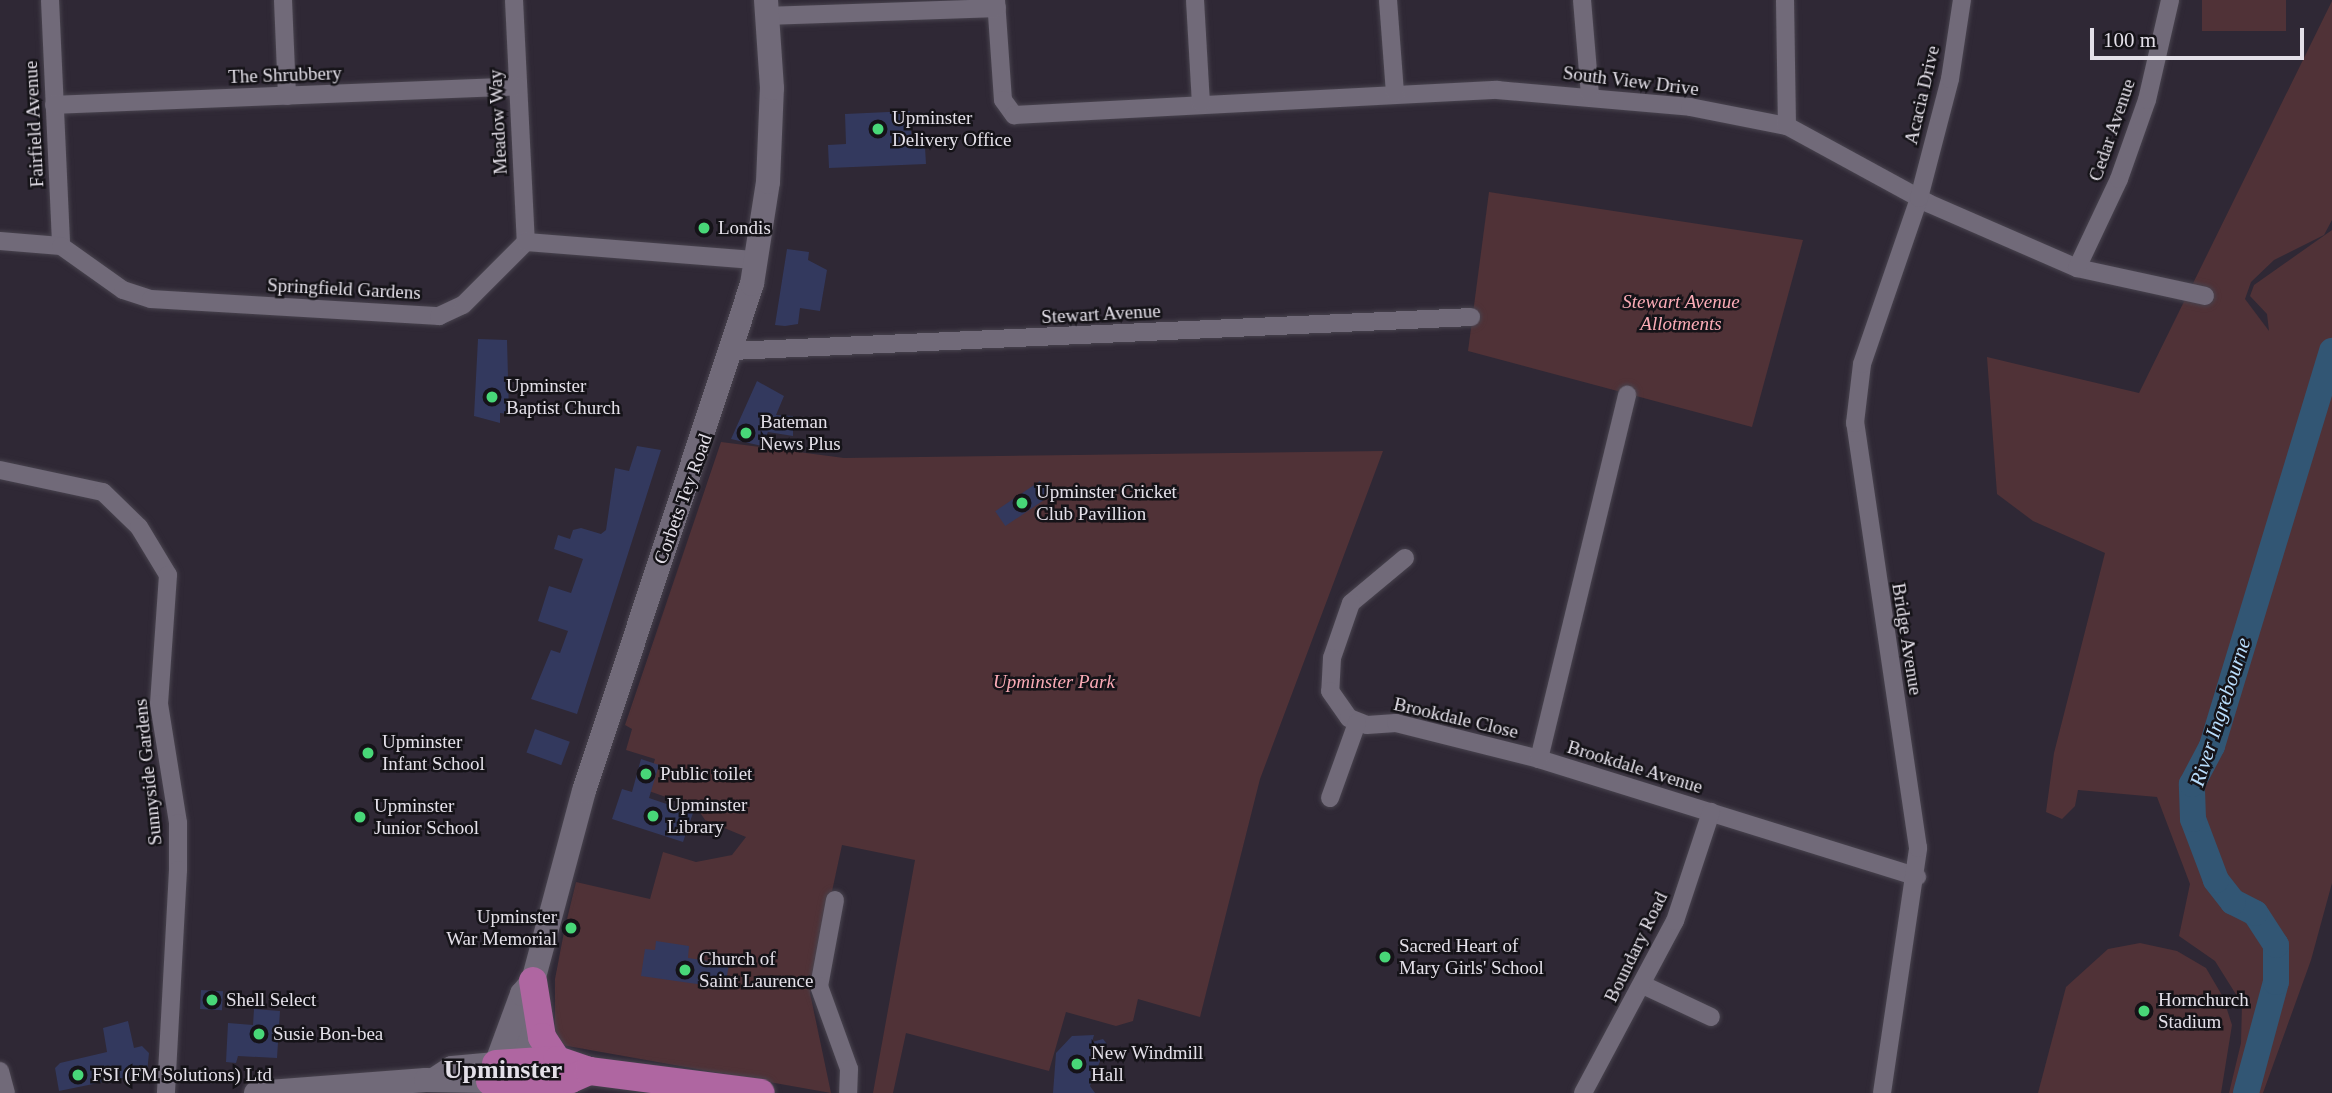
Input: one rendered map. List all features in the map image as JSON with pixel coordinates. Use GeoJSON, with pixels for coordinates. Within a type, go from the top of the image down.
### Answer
{"type":"FeatureCollection","features":[{"type":"Feature","properties":{"kind":"main road","name":"Corbets Tey Road"},"geometry":{"type":"LineString","coordinates":[[505,1071],[534,997],[532,984],[584,791],[732,351],[757,260],[772,88],[766,8]]}},
{"type":"Feature","properties":{"kind":"main road"},"geometry":{"type":"LineString","coordinates":[[532,984],[542,1037],[556,1060]]}},
{"type":"Feature","properties":{"kind":"main road"},"geometry":{"type":"LineString","coordinates":[[505,1071],[556,1060],[589,1071],[761,1093]]}},
{"type":"Feature","properties":{"kind":"main road"},"geometry":{"type":"LineString","coordinates":[[256,1093],[438,1084],[452,1068],[571,1079],[589,1071]]}},
{"type":"Feature","properties":{"kind":"street","name":"Fairfield Avenue"},"geometry":{"type":"LineString","coordinates":[[50,0],[61,246]]}},
{"type":"Feature","properties":{"kind":"street"},"geometry":{"type":"LineString","coordinates":[[283,0],[287,96]]}},
{"type":"Feature","properties":{"kind":"street","name":"Meadow Way"},"geometry":{"type":"LineString","coordinates":[[514,0],[526,242]]}},
{"type":"Feature","properties":{"kind":"street"},"geometry":{"type":"LineString","coordinates":[[1195,0],[1201,103]]}},
{"type":"Feature","properties":{"kind":"street"},"geometry":{"type":"LineString","coordinates":[[1388,0],[1395,93]]}},
{"type":"Feature","properties":{"kind":"street"},"geometry":{"type":"LineString","coordinates":[[1582,0],[1590,95]]}},
{"type":"Feature","properties":{"kind":"street"},"geometry":{"type":"LineString","coordinates":[[1785,0],[1787,127]]}},
{"type":"Feature","properties":{"kind":"street","name":"Acacia Drive"},"geometry":{"type":"LineString","coordinates":[[1919,198],[1950,79],[1962,0]]}},
{"type":"Feature","properties":{"kind":"street","name":"Cedar Avenue"},"geometry":{"type":"LineString","coordinates":[[2077,268],[2142,113],[2170,0]]}},
{"type":"Feature","properties":{"kind":"street"},"geometry":{"type":"LineString","coordinates":[[766,8],[997,4]]}},
{"type":"Feature","properties":{"kind":"street","name":"South View Drive"},"geometry":{"type":"LineString","coordinates":[[997,4],[1003,100],[1014,115],[1395,93],[1590,95],[1787,127],[1919,198],[2077,268],[2205,296]]}},
{"type":"Feature","properties":{"kind":"street","name":"The Shrubbery"},"geometry":{"type":"LineString","coordinates":[[54,104],[518,86]]}},
{"type":"Feature","properties":{"kind":"street","name":"Bridge Avenue"},"geometry":{"type":"LineString","coordinates":[[1882,1093],[1917,877],[1915,824],[1855,423],[1862,364],[1919,198]]}},
{"type":"Feature","properties":{"kind":"street"},"geometry":{"type":"LineString","coordinates":[[0,241],[61,246]]}},
{"type":"Feature","properties":{"kind":"street"},"geometry":{"type":"LineString","coordinates":[[526,242],[757,260]]}},
{"type":"Feature","properties":{"kind":"street","name":"Springfield Gardens"},"geometry":{"type":"LineString","coordinates":[[61,246],[123,290],[152,299],[439,316],[463,305],[526,242]]}},
{"type":"Feature","properties":{"kind":"street","name":"Stewart Avenue"},"geometry":{"type":"LineString","coordinates":[[732,351],[1471,317]]}},
{"type":"Feature","properties":{"kind":"street","name":"Brookdale Avenue"},"geometry":{"type":"LineString","coordinates":[[1627,394],[1539,760],[1917,877]]}},
{"type":"Feature","properties":{"kind":"street","name":"Sunnyside Gardens"},"geometry":{"type":"LineString","coordinates":[[0,470],[103,492],[139,527],[168,575],[159,704],[178,824],[178,870],[166,1093]]}},
{"type":"Feature","properties":{"kind":"street"},"geometry":{"type":"LineString","coordinates":[[1330,798],[1357,723],[1330,691],[1332,658],[1352,603],[1405,558]]}},
{"type":"Feature","properties":{"kind":"street","name":"Brookdale Close"},"geometry":{"type":"LineString","coordinates":[[1357,723],[1396,723],[1539,760]]}},
{"type":"Feature","properties":{"kind":"street","name":"Boundary Road"},"geometry":{"type":"LineString","coordinates":[[1583,1093],[1675,921],[1711,812]]}},
{"type":"Feature","properties":{"kind":"street"},"geometry":{"type":"LineString","coordinates":[[835,900],[819,986],[849,1069],[848,1093]]}},
{"type":"Feature","properties":{"kind":"street"},"geometry":{"type":"LineString","coordinates":[[1643,985],[1711,1017]]}},
{"type":"Feature","properties":{"kind":"street"},"geometry":{"type":"LineString","coordinates":[[0,1071],[6,1093]]}},
{"type":"Feature","properties":{"kind":"green space"},"geometry":{"type":"Polygon","coordinates":[[[2202,0],[2286,0],[2286,31],[2202,31],[2202,0]]]}},
{"type":"Feature","properties":{"kind":"green space"},"geometry":{"type":"Polygon","coordinates":[[[2332,1],[2332,220],[2324,235],[2274,260],[2251,282],[2245,299],[2269,331],[2267,314],[2250,296],[2254,285],[2332,230],[2332,883],[2311,960],[2263,1093],[2229,1093],[2241,1043],[2242,1004],[2215,961],[2179,936],[2190,884],[2157,797],[2078,790],[2075,806],[2062,819],[2046,812],[2054,753],[2105,553],[2033,521],[1997,494],[1987,357],[2139,393],[2332,1]]]}},
{"type":"Feature","properties":{"kind":"green space","name":"Stewart Avenue Allotments"},"geometry":{"type":"Polygon","coordinates":[[[1489,192],[1803,240],[1752,427],[1468,351],[1489,192]]]}},
{"type":"Feature","properties":{"kind":"green space","name":"Upminster Park"},"geometry":{"type":"Polygon","coordinates":[[[721,442],[844,458],[1383,451],[1260,779],[1200,1017],[1138,999],[1133,1021],[1116,1026],[1066,1012],[1049,1071],[906,1033],[893,1093],[873,1093],[915,860],[842,845],[810,993],[831,1093],[562,1045],[555,1032],[555,979],[564,932],[572,932],[574,923],[567,919],[576,882],[650,899],[663,852],[696,862],[732,855],[746,837],[705,820],[697,808],[646,790],[655,759],[626,750],[632,729],[625,725],[721,442]]]}},
{"type":"Feature","properties":{"kind":"green space","name":"Hornchurch Stadium"},"geometry":{"type":"Polygon","coordinates":[[[2140,943],[2177,951],[2206,968],[2223,997],[2232,1025],[2221,1093],[2038,1093],[2066,987],[2108,949],[2140,943]]]}},
{"type":"Feature","properties":{"kind":"building","name":"Upminster Delivery Office"},"geometry":{"type":"Polygon","coordinates":[[[910,111],[912,148],[925,147],[926,164],[829,168],[828,145],[846,144],[845,114],[910,111]]]}},
{"type":"Feature","properties":{"kind":"building"},"geometry":{"type":"Polygon","coordinates":[[[787,249],[809,252],[808,260],[827,270],[820,311],[800,308],[798,324],[785,326],[775,325],[787,249]]]}},
{"type":"Feature","properties":{"kind":"building","name":"Upminster Baptist Church"},"geometry":{"type":"Polygon","coordinates":[[[478,339],[507,340],[509,414],[500,413],[500,423],[474,416],[478,339]]]}},
{"type":"Feature","properties":{"kind":"building"},"geometry":{"type":"Polygon","coordinates":[[[757,381],[784,396],[776,415],[793,416],[793,436],[768,432],[762,446],[731,439],[757,381]]]}},
{"type":"Feature","properties":{"kind":"building"},"geometry":{"type":"Polygon","coordinates":[[[637,446],[661,450],[577,714],[531,699],[551,650],[560,653],[568,631],[538,621],[549,586],[571,593],[583,559],[554,549],[558,535],[570,539],[573,530],[581,528],[601,534],[606,530],[615,468],[629,471],[637,446]]]}},
{"type":"Feature","properties":{"kind":"building","name":"Upminster Cricket Club Pavillion"},"geometry":{"type":"Polygon","coordinates":[[[1040,481],[1050,496],[1005,526],[995,511],[1040,481]]]}},
{"type":"Feature","properties":{"kind":"building"},"geometry":{"type":"Polygon","coordinates":[[[535,729],[570,742],[561,765],[526,752],[535,729]]]}},
{"type":"Feature","properties":{"kind":"building","name":"Upminster Library"},"geometry":{"type":"Polygon","coordinates":[[[641,759],[659,765],[649,798],[693,813],[683,842],[612,819],[622,789],[632,792],[641,759]]]}},
{"type":"Feature","properties":{"kind":"building","name":"Church of Saint Laurence"},"geometry":{"type":"Polygon","coordinates":[[[656,941],[689,946],[688,958],[729,964],[725,988],[641,976],[645,949],[655,950],[656,941]]]}},
{"type":"Feature","properties":{"kind":"building","name":"Shell Select"},"geometry":{"type":"Polygon","coordinates":[[[201,990],[223,991],[222,1010],[200,1009],[201,990]]]}},
{"type":"Feature","properties":{"kind":"building"},"geometry":{"type":"Polygon","coordinates":[[[254,1009],[280,1011],[277,1058],[238,1056],[236,1063],[226,1062],[228,1023],[253,1025],[254,1009]]]}},
{"type":"Feature","properties":{"kind":"building"},"geometry":{"type":"Polygon","coordinates":[[[128,1021],[134,1048],[142,1046],[149,1053],[147,1073],[59,1091],[55,1068],[60,1063],[107,1052],[103,1028],[128,1021]]]}},
{"type":"Feature","properties":{"kind":"building","name":"New Windmill Hall"},"geometry":{"type":"Polygon","coordinates":[[[1094,1035],[1092,1042],[1103,1039],[1107,1044],[1090,1086],[1095,1093],[1053,1093],[1056,1053],[1072,1036],[1094,1035]]]}},
{"type":"Feature","properties":{"kind":"waterway","name":"River Ingrebourne"},"geometry":{"type":"LineString","coordinates":[[2246,1093],[2276,982],[2276,945],[2255,913],[2233,902],[2216,880],[2193,819],[2192,784],[2212,746],[2332,351]]}},
{"type":"Feature","properties":{"kind":"place","name":"Upminster Delivery Office"},"geometry":{"type":"Point","coordinates":[878,129]}},
{"type":"Feature","properties":{"kind":"place","name":"Londis"},"geometry":{"type":"Point","coordinates":[704,228]}},
{"type":"Feature","properties":{"kind":"place","name":"Upminster Baptist Church"},"geometry":{"type":"Point","coordinates":[492,397]}},
{"type":"Feature","properties":{"kind":"place","name":"Bateman News Plus"},"geometry":{"type":"Point","coordinates":[746,433]}},
{"type":"Feature","properties":{"kind":"place","name":"Upminster Cricket Club Pavillion"},"geometry":{"type":"Point","coordinates":[1022,503]}},
{"type":"Feature","properties":{"kind":"place","name":"Upminster Infant School"},"geometry":{"type":"Point","coordinates":[368,753]}},
{"type":"Feature","properties":{"kind":"place","name":"Public toilet"},"geometry":{"type":"Point","coordinates":[646,774]}},
{"type":"Feature","properties":{"kind":"place","name":"Upminster Library"},"geometry":{"type":"Point","coordinates":[653,816]}},
{"type":"Feature","properties":{"kind":"place","name":"Upminster Junior School"},"geometry":{"type":"Point","coordinates":[360,817]}},
{"type":"Feature","properties":{"kind":"place","name":"Upminster War Memorial"},"geometry":{"type":"Point","coordinates":[571,928]}},
{"type":"Feature","properties":{"kind":"place","name":"Sacred Heart of Mary Girls' School"},"geometry":{"type":"Point","coordinates":[1385,957]}},
{"type":"Feature","properties":{"kind":"place","name":"Church of Saint Laurence"},"geometry":{"type":"Point","coordinates":[685,970]}},
{"type":"Feature","properties":{"kind":"place","name":"Shell Select"},"geometry":{"type":"Point","coordinates":[212,1000]}},
{"type":"Feature","properties":{"kind":"place","name":"Hornchurch Stadium"},"geometry":{"type":"Point","coordinates":[2144,1011]}},
{"type":"Feature","properties":{"kind":"place","name":"Susie Bon-bea"},"geometry":{"type":"Point","coordinates":[259,1034]}},
{"type":"Feature","properties":{"kind":"place","name":"New Windmill Hall"},"geometry":{"type":"Point","coordinates":[1077,1064]}},
{"type":"Feature","properties":{"kind":"place","name":"FSI (FM Solutions) Ltd"},"geometry":{"type":"Point","coordinates":[78,1075]}},
{"type":"Feature","properties":{"kind":"district","name":"Upminster"},"geometry":{"type":"Point","coordinates":[503,1070]}}]}
